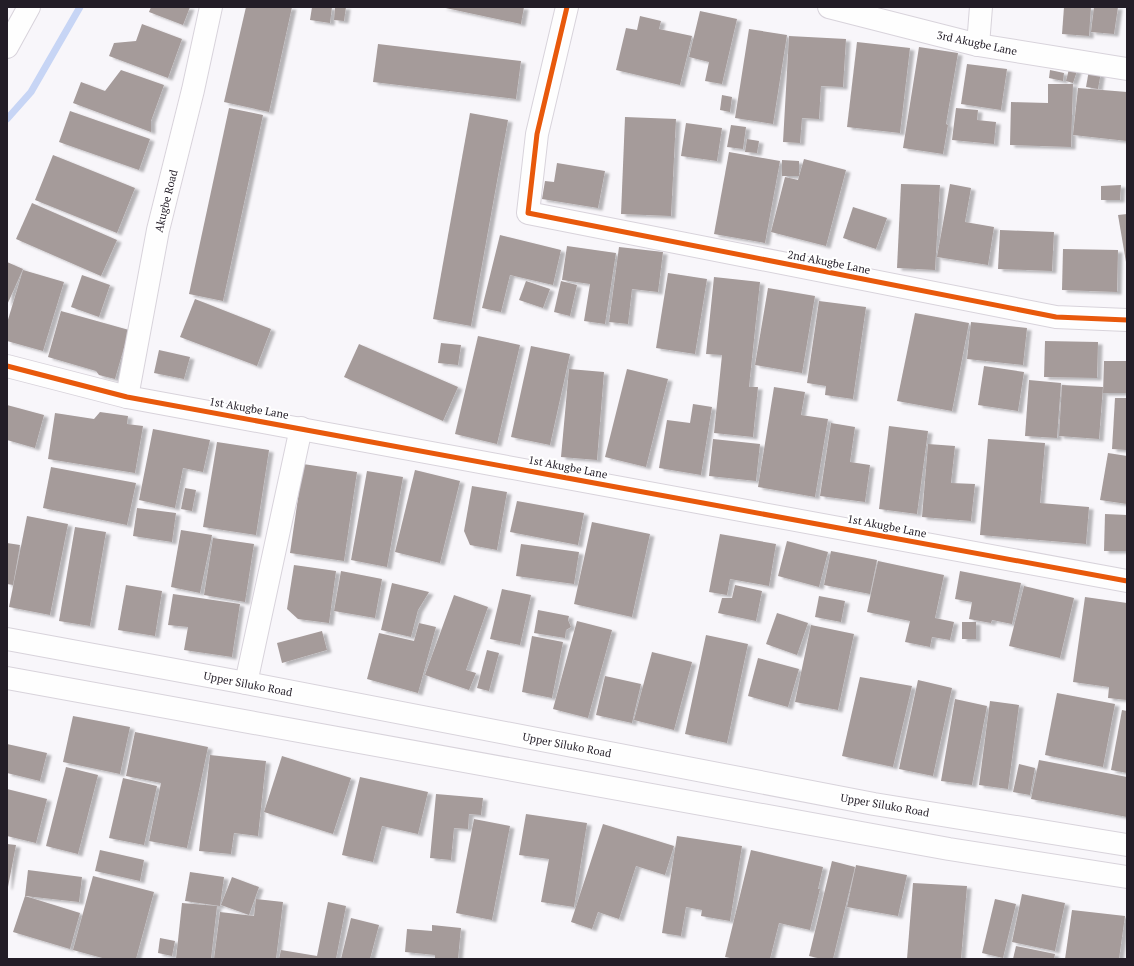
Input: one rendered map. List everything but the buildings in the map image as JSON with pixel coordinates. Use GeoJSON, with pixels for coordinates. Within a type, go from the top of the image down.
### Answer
{"type":"FeatureCollection","features":[{"type":"Feature","properties":{"kind":"street"},"geometry":{"type":"LineString","coordinates":[[7,47],[29,7]]}},
{"type":"Feature","properties":{"kind":"street","name":"Akugbe Road"},"geometry":{"type":"LineString","coordinates":[[127,396],[158,230],[193,90],[211,7]]}},
{"type":"Feature","properties":{"kind":"street","name":"2nd Akugbe Lane"},"geometry":{"type":"LineString","coordinates":[[567,7],[537,134],[528,214],[1056,317],[1127,320]]}},
{"type":"Feature","properties":{"kind":"street","name":"3rd Akugbe Lane"},"geometry":{"type":"LineString","coordinates":[[829,7],[978,45],[1127,69]]}},
{"type":"Feature","properties":{"kind":"street"},"geometry":{"type":"LineString","coordinates":[[978,45],[981,7]]}},
{"type":"Feature","properties":{"kind":"street","name":"1st Akugbe Lane"},"geometry":{"type":"LineString","coordinates":[[7,366],[127,396],[1127,581]]}},
{"type":"Feature","properties":{"kind":"street"},"geometry":{"type":"LineString","coordinates":[[246,683],[301,428]]}},
{"type":"Feature","properties":{"kind":"street","name":"Upper Siluko Road"},"geometry":{"type":"LineString","coordinates":[[7,639],[246,683],[874,804],[1127,845]]}},
{"type":"Feature","properties":{"kind":"street"},"geometry":{"type":"LineString","coordinates":[[7,678],[942,848],[1127,877]]}},
{"type":"Feature","properties":{"kind":"waterway"},"geometry":{"type":"LineString","coordinates":[[7,119],[31,92],[80,7]]}},
{"type":"Feature","properties":{"kind":"cycle path"},"geometry":{"type":"LineString","coordinates":[[567,7],[537,134],[528,213],[1056,317],[1127,320]]}},
{"type":"Feature","properties":{"kind":"cycle path"},"geometry":{"type":"LineString","coordinates":[[7,366],[127,397],[1127,581]]}}]}
